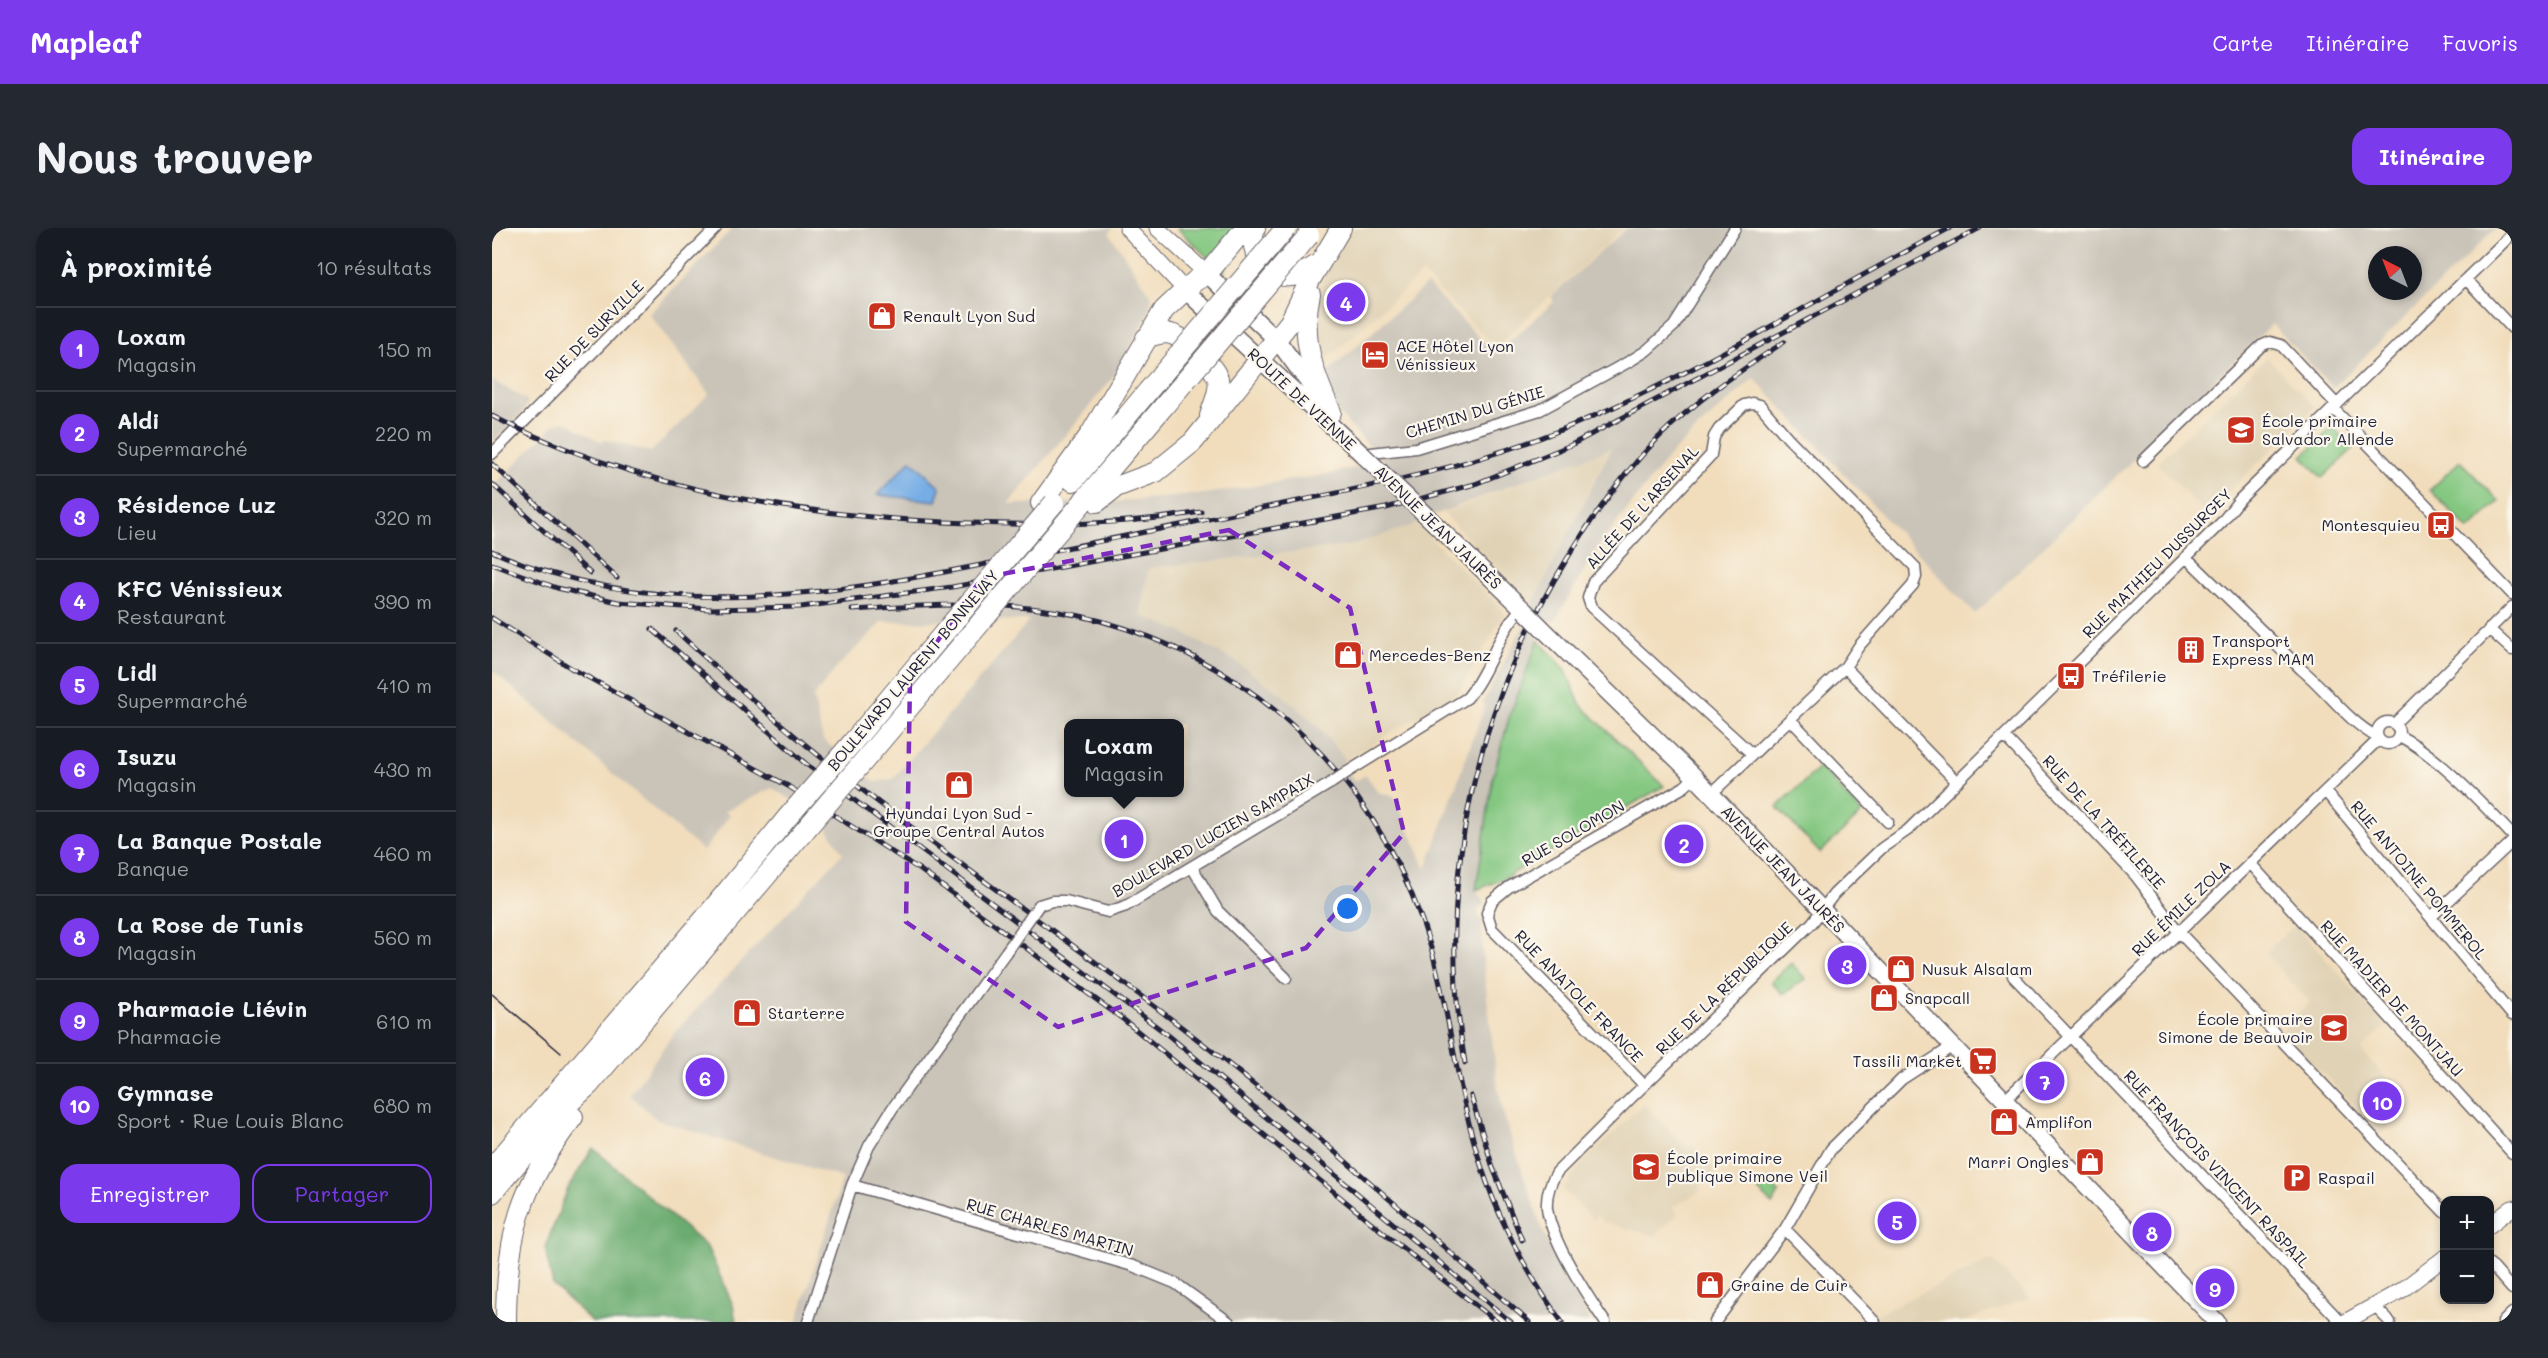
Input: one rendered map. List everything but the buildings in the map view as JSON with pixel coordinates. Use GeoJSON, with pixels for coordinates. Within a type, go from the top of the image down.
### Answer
{"type":"FeatureCollection","features":[{"type":"Feature","properties":{"kind":"highway"},"geometry":{"type":"LineString","coordinates":[[1048,503],[1164,310],[1185,290],[1208,274],[1245,228]]}},
{"type":"Feature","properties":{"kind":"highway"},"geometry":{"type":"LineString","coordinates":[[1255,228],[1252,242],[1261,261],[1282,276],[1298,274],[1320,263]]}},
{"type":"Feature","properties":{"kind":"highway","name":"BOULEVARD LAURENT BONNEVAY"},"geometry":{"type":"LineString","coordinates":[[540,1112],[852,743],[948,621],[1286,228]]}},
{"type":"Feature","properties":{"kind":"highway"},"geometry":{"type":"LineString","coordinates":[[1090,502],[1116,487],[1156,472],[1187,448],[1277,340],[1294,315],[1310,280],[1340,230]]}},
{"type":"Feature","properties":{"kind":"highway","name":"BOULEVARD LAURENT BONNEVAY"},"geometry":{"type":"LineString","coordinates":[[589,1085],[1041,550],[1090,502],[1164,406],[1312,232]]}},
{"type":"Feature","properties":{"kind":"highway"},"geometry":{"type":"LineString","coordinates":[[1320,263],[1308,305],[1307,340],[1314,376],[1331,412]]}},
{"type":"Feature","properties":{"kind":"highway"},"geometry":{"type":"LineString","coordinates":[[1146,338],[1174,334],[1191,346],[1213,370],[1218,378],[1218,387],[1207,424]]}},
{"type":"Feature","properties":{"kind":"highway"},"geometry":{"type":"LineString","coordinates":[[492,1193],[565,1107],[589,1085]]}},
{"type":"Feature","properties":{"kind":"highway"},"geometry":{"type":"LineString","coordinates":[[506,1322],[507,1268],[512,1235],[520,1206],[537,1171],[574,1115],[589,1085]]}},
{"type":"Feature","properties":{"kind":"highway"},"geometry":{"type":"LineString","coordinates":[[492,1152],[540,1112]]}},
{"type":"Feature","properties":{"kind":"highway"},"geometry":{"type":"LineString","coordinates":[[492,1168],[540,1112]]}},
{"type":"Feature","properties":{"kind":"main road","name":"ROUTE DE VIENNE"},"geometry":{"type":"LineString","coordinates":[[1127,228],[1185,290],[1362,454]]}},
{"type":"Feature","properties":{"kind":"main road","name":"ROUTE DE VIENNE"},"geometry":{"type":"LineString","coordinates":[[1157,228],[1277,340],[1362,454]]}},
{"type":"Feature","properties":{"kind":"main road","name":"AVENUE JEAN JAURÈS"},"geometry":{"type":"LineString","coordinates":[[1362,454],[1695,777],[2217,1322]]}},
{"type":"Feature","properties":{"kind":"main road"},"geometry":{"type":"LineString","coordinates":[[2494,1222],[2512,1208]]}},
{"type":"Feature","properties":{"kind":"main road"},"geometry":{"type":"LineString","coordinates":[[2343,1322],[2375,1307],[2440,1262]]}},
{"type":"Feature","properties":{"kind":"street","name":"RUE DE SURVILLE"},"geometry":{"type":"LineString","coordinates":[[492,454],[716,228]]}},
{"type":"Feature","properties":{"kind":"street","name":"CHEMIN DU GÉNIE"},"geometry":{"type":"LineString","coordinates":[[1362,454],[1416,448],[1540,410],[1630,362],[1674,326],[1734,228]]}},
{"type":"Feature","properties":{"kind":"street","name":"RUE MATHIEU DUSSURGEY"},"geometry":{"type":"LineString","coordinates":[[1822,910],[1834,894],[1882,848],[1908,830],[2004,736],[2222,522],[2240,499],[2512,234]]}},
{"type":"Feature","properties":{"kind":"street"},"geometry":{"type":"LineString","coordinates":[[2466,279],[2512,328]]}},
{"type":"Feature","properties":{"kind":"street"},"geometry":{"type":"LineString","coordinates":[[2143,461],[2261,346],[2270,342],[2281,345],[2335,407],[2512,594]]}},
{"type":"Feature","properties":{"kind":"street","name":"ALLÉE DE L'ARSENAL"},"geometry":{"type":"LineString","coordinates":[[1711,794],[1845,667],[1858,645],[1913,585],[1916,577],[1915,567],[1788,438],[1760,405],[1752,403],[1744,405],[1719,429],[1714,437],[1711,455],[1593,582],[1588,598],[1591,607],[1752,754]]}},
{"type":"Feature","properties":{"kind":"street"},"geometry":{"type":"LineString","coordinates":[[2186,557],[2301,669],[2318,682],[2357,723],[2382,743],[2392,744],[2399,736]]}},
{"type":"Feature","properties":{"kind":"street","name":"RUE ÉMILE ZOLA"},"geometry":{"type":"LineString","coordinates":[[2005,1100],[2178,931],[2326,792],[2378,738],[2379,726],[2389,722],[2394,724],[2512,607]]}},
{"type":"Feature","properties":{"kind":"street","name":"BOULEVARD LUCIEN SAMPAIX"},"geometry":{"type":"LineString","coordinates":[[808,1322],[852,1185],[869,1146],[892,1109],[1038,905],[1066,901],[1108,912],[1126,906],[1331,783],[1467,698],[1476,687],[1509,625],[1523,609]]}},
{"type":"Feature","properties":{"kind":"street"},"geometry":{"type":"LineString","coordinates":[[2490,629],[2512,651]]}},
{"type":"Feature","properties":{"kind":"street"},"geometry":{"type":"LineString","coordinates":[[1845,667],[1957,782]]}},
{"type":"Feature","properties":{"kind":"street"},"geometry":{"type":"LineString","coordinates":[[1790,719],[1888,822]]}},
{"type":"Feature","properties":{"kind":"street"},"geometry":{"type":"LineString","coordinates":[[2394,724],[2399,736],[2412,742],[2442,767],[2512,835]]}},
{"type":"Feature","properties":{"kind":"street","name":"RUE DE LA TRÉFILERIE"},"geometry":{"type":"LineString","coordinates":[[2004,736],[2136,875],[2178,931],[2440,1207]]}},
{"type":"Feature","properties":{"kind":"street","name":"RUE SOLOMON"},"geometry":{"type":"LineString","coordinates":[[1492,929],[1487,919],[1489,907],[1509,887],[1684,787],[1695,777]]}},
{"type":"Feature","properties":{"kind":"street","name":"RUE ANTOINE POMMEROL"},"geometry":{"type":"LineString","coordinates":[[2326,792],[2512,1015]]}},
{"type":"Feature","properties":{"kind":"street"},"geometry":{"type":"LineString","coordinates":[[2431,917],[2512,842]]}},
{"type":"Feature","properties":{"kind":"street","name":"RUE MADIER DE MONTJAU"},"geometry":{"type":"LineString","coordinates":[[2250,863],[2512,1153]]}},
{"type":"Feature","properties":{"kind":"street"},"geometry":{"type":"LineString","coordinates":[[1192,867],[1218,911],[1286,978]]}},
{"type":"Feature","properties":{"kind":"street","name":"RUE DE LA RÉPUBLIQUE"},"geometry":{"type":"LineString","coordinates":[[1605,1322],[1581,1283],[1553,1229],[1547,1209],[1547,1196],[1552,1179],[1563,1165],[1812,923],[1822,910]]}},
{"type":"Feature","properties":{"kind":"street","name":"RUE ANATOLE FRANCE"},"geometry":{"type":"LineString","coordinates":[[1492,929],[1644,1085]]}},
{"type":"Feature","properties":{"kind":"street","name":"RUE FRANÇOIS VINCENT RASPAIL"},"geometry":{"type":"LineString","coordinates":[[2013,976],[2343,1322]]}},
{"type":"Feature","properties":{"kind":"street"},"geometry":{"type":"LineString","coordinates":[[1715,1322],[1785,1229],[1837,1143],[1902,1079],[1953,1046]]}},
{"type":"Feature","properties":{"kind":"street","name":"RUE CHARLES MARTIN"},"geometry":{"type":"LineString","coordinates":[[852,1185],[1133,1266],[1175,1283],[1228,1322]]}},
{"type":"Feature","properties":{"kind":"street"},"geometry":{"type":"LineString","coordinates":[[1785,1229],[1875,1322]]}},
{"type":"Feature","properties":{"kind":"street"},"geometry":{"type":"LineString","coordinates":[[2494,1269],[2512,1289]]}},
{"type":"Feature","properties":{"kind":"street"},"geometry":{"type":"LineString","coordinates":[[2375,1307],[2390,1322]]}},
{"type":"Feature","properties":{"kind":"street"},"geometry":{"type":"LineString","coordinates":[[2503,1322],[2512,1313]]}},
{"type":"Feature","properties":{"kind":"highlighted area"},"geometry":{"type":"Polygon","coordinates":[[[1229,530],[1350,608],[1404,833],[1306,948],[1058,1027],[906,922],[910,680],[982,578],[1229,530]]]}},
{"type":"Feature","properties":{"kind":"shaded area"},"geometry":{"type":"Polygon","coordinates":[[[733,228],[1113,228],[1109,233],[1152,297],[1148,315],[1112,379],[1008,504],[1110,502],[1205,494],[1329,474],[1383,461],[1337,412],[1321,378],[1427,284],[1495,354],[1554,302],[1551,296],[1627,228],[2496,228],[2333,388],[2272,324],[1975,614],[1754,378],[1670,455],[1597,548],[1555,621],[1543,620],[1509,718],[1493,777],[1476,890],[1485,904],[1479,907],[1478,916],[1482,919],[1483,963],[1498,1089],[1506,1124],[1543,1231],[1566,1280],[1591,1322],[797,1322],[843,1178],[657,1120],[630,1095],[674,1033],[843,853],[820,817],[772,788],[724,811],[730,815],[703,851],[492,670],[492,488],[554,425],[564,421],[600,441],[606,440],[651,452],[709,394],[649,314],[733,228]],[[1611,448],[1421,520],[1417,524],[1348,546],[1149,568],[1140,615],[1182,632],[1236,662],[1280,693],[1316,724],[1346,760],[1341,764],[1355,781],[1366,775],[1378,792],[1394,797],[1426,869],[1485,705],[1483,702],[1522,628],[1526,625],[1533,610],[1533,603],[1611,448]],[[1030,620],[882,622],[840,664],[813,697],[823,740],[875,782],[893,779],[1030,620]]]}},
{"type":"Feature","properties":{"kind":"shaded area"},"geometry":{"type":"Polygon","coordinates":[[[1354,228],[1624,228],[1496,348],[1422,273],[1322,364],[1315,332],[1316,300],[1324,275],[1354,228]]]}},
{"type":"Feature","properties":{"kind":"shaded area","name":"École primaire Salvador Allende"},"geometry":{"type":"Polygon","coordinates":[[[2267,357],[2315,407],[2206,514],[2157,463],[2267,357]]]}},
{"type":"Feature","properties":{"kind":"shaded area"},"geometry":{"type":"Polygon","coordinates":[[[492,380],[528,401],[524,411],[492,443],[492,380]]]}},
{"type":"Feature","properties":{"kind":"shaded area"},"geometry":{"type":"Polygon","coordinates":[[[1610,447],[1533,603],[1443,513],[1513,487],[1610,447]]]}},
{"type":"Feature","properties":{"kind":"shaded area"},"geometry":{"type":"Polygon","coordinates":[[[1417,524],[1501,606],[1504,614],[1460,691],[1346,760],[1316,724],[1262,680],[1207,645],[1140,615],[1149,568],[1348,546],[1417,524]]]}},
{"type":"Feature","properties":{"kind":"shaded area","name":"École primaire Simone de Beauvoir"},"geometry":{"type":"Polygon","coordinates":[[[2295,925],[2386,1026],[2361,1050],[2411,1106],[2381,1133],[2281,1031],[2310,1002],[2265,953],[2295,925]]]}},
{"type":"Feature","properties":{"kind":"shaded area","name":"École primaire publique Simone Veil"},"geometry":{"type":"Polygon","coordinates":[[[1644,1104],[1687,1148],[1691,1144],[1717,1170],[1699,1187],[1702,1190],[1672,1207],[1678,1214],[1655,1236],[1603,1222],[1598,1216],[1593,1220],[1563,1189],[1582,1163],[1644,1104]]]}},
{"type":"Feature","properties":{"kind":"shaded area"},"geometry":{"type":"Polygon","coordinates":[[[1992,1260],[2030,1298],[1962,1322],[1883,1322],[1875,1315],[1992,1260]]]}},
{"type":"Feature","properties":{"kind":"green space"},"geometry":{"type":"Polygon","coordinates":[[[1177,228],[1238,228],[1227,248],[1224,273],[1177,228]]]}},
{"type":"Feature","properties":{"kind":"green space"},"geometry":{"type":"Polygon","coordinates":[[[2333,427],[2353,449],[2322,478],[2302,456],[2333,427]]]}},
{"type":"Feature","properties":{"kind":"green space"},"geometry":{"type":"Polygon","coordinates":[[[2460,461],[2499,501],[2469,530],[2430,490],[2460,461]]]}},
{"type":"Feature","properties":{"kind":"green space"},"geometry":{"type":"Polygon","coordinates":[[[1538,640],[1565,669],[1580,704],[1664,786],[1503,879],[1476,890],[1493,777],[1509,718],[1538,640]]]}},
{"type":"Feature","properties":{"kind":"green space"},"geometry":{"type":"Polygon","coordinates":[[[1820,767],[1862,813],[1820,853],[1777,807],[1820,767]]]}},
{"type":"Feature","properties":{"kind":"green space"},"geometry":{"type":"Polygon","coordinates":[[[1791,963],[1806,979],[1783,994],[1771,982],[1791,963]]]}},
{"type":"Feature","properties":{"kind":"green space"},"geometry":{"type":"Polygon","coordinates":[[[593,1148],[707,1247],[733,1305],[736,1322],[592,1322],[553,1285],[545,1248],[568,1188],[593,1148]]]}},
{"type":"Feature","properties":{"kind":"green space"},"geometry":{"type":"Polygon","coordinates":[[[1768,1181],[1779,1193],[1772,1205],[1758,1190],[1768,1181]]]}},
{"type":"Feature","properties":{"kind":"water"},"geometry":{"type":"Polygon","coordinates":[[[911,460],[940,487],[936,501],[877,495],[911,460]]]}},
{"type":"Feature","properties":{"kind":"tram line"},"geometry":{"type":"LineString","coordinates":[[492,994],[561,1053]]}},
{"type":"Feature","properties":{"kind":"railway"},"geometry":{"type":"LineString","coordinates":[[492,551],[551,573],[611,587],[671,595],[732,597],[793,594],[854,587],[976,566],[1376,485],[1510,449],[1605,411],[1705,362],[1950,228]]}},
{"type":"Feature","properties":{"kind":"railway"},"geometry":{"type":"LineString","coordinates":[[492,564],[557,588],[618,602],[709,609],[801,607],[952,587],[1386,508],[1475,484],[1571,445],[1980,228]]}},
{"type":"Feature","properties":{"kind":"railway"},"geometry":{"type":"LineString","coordinates":[[1465,1063],[1457,997],[1455,930],[1460,864],[1470,799],[1487,735],[1509,673],[1537,612],[1570,554],[1633,465],[1687,411],[1784,342]]}},
{"type":"Feature","properties":{"kind":"railway"},"geometry":{"type":"LineString","coordinates":[[492,416],[548,442],[665,481],[725,495],[848,515],[909,520],[1029,524],[1144,520],[1201,512]]}},
{"type":"Feature","properties":{"kind":"railway"},"geometry":{"type":"LineString","coordinates":[[492,464],[617,578]]}},
{"type":"Feature","properties":{"kind":"railway"},"geometry":{"type":"LineString","coordinates":[[492,484],[590,573]]}},
{"type":"Feature","properties":{"kind":"railway"},"geometry":{"type":"LineString","coordinates":[[852,610],[946,605],[1009,606],[1071,614],[1101,621],[1160,641],[1215,669],[1264,702],[1309,741],[1348,786],[1382,836],[1410,890],[1438,973],[1463,1099],[1483,1172],[1501,1217],[1523,1261],[1562,1322]]}},
{"type":"Feature","properties":{"kind":"railway"},"geometry":{"type":"LineString","coordinates":[[492,618],[571,668],[788,786],[919,869],[1124,1020],[1395,1242],[1497,1322]]}},
{"type":"Feature","properties":{"kind":"railway"},"geometry":{"type":"LineString","coordinates":[[652,629],[806,764],[1168,1035],[1511,1322]]}},
{"type":"Feature","properties":{"kind":"railway"},"geometry":{"type":"LineString","coordinates":[[676,631],[769,714],[840,773],[1137,993],[1266,1094],[1529,1322]]}},
{"type":"Feature","properties":{"kind":"railway"},"geometry":{"type":"LineString","coordinates":[[1471,1096],[1493,1168],[1522,1240]]}},
{"type":"Feature","properties":{"kind":"place","name":"KFC Vénissieux"},"geometry":{"type":"Point","coordinates":[1346,302]}},
{"type":"Feature","properties":{"kind":"place","name":"Renault Lyon Sud"},"geometry":{"type":"Point","coordinates":[882,316]}},
{"type":"Feature","properties":{"kind":"place","name":"ACE Hôtel Lyon Vénissieux"},"geometry":{"type":"Point","coordinates":[1375,355]}},
{"type":"Feature","properties":{"kind":"place","name":"École primaire Salvador Allende"},"geometry":{"type":"Point","coordinates":[2241,430]}},
{"type":"Feature","properties":{"kind":"place","name":"Montesquieu"},"geometry":{"type":"Point","coordinates":[2441,525]}},
{"type":"Feature","properties":{"kind":"place","name":"Transport Express MAM"},"geometry":{"type":"Point","coordinates":[2191,650]}},
{"type":"Feature","properties":{"kind":"place","name":"Mercedes-Benz"},"geometry":{"type":"Point","coordinates":[1348,655]}},
{"type":"Feature","properties":{"kind":"place","name":"Tréfilerie"},"geometry":{"type":"Point","coordinates":[2071,676]}},
{"type":"Feature","properties":{"kind":"place","name":"Hyundai Lyon Sud - Groupe Central Autos"},"geometry":{"type":"Point","coordinates":[959,785]}},
{"type":"Feature","properties":{"kind":"place","name":"Loxam"},"geometry":{"type":"Point","coordinates":[1124,839]}},
{"type":"Feature","properties":{"kind":"place","name":"Aldi"},"geometry":{"type":"Point","coordinates":[1684,844]}},
{"type":"Feature","properties":{"kind":"place","name":"Résidence Luz"},"geometry":{"type":"Point","coordinates":[1847,965]}},
{"type":"Feature","properties":{"kind":"place","name":"Nusuk Alsalam"},"geometry":{"type":"Point","coordinates":[1901,969]}},
{"type":"Feature","properties":{"kind":"place","name":"Snapcall"},"geometry":{"type":"Point","coordinates":[1884,998]}},
{"type":"Feature","properties":{"kind":"place","name":"Starterre"},"geometry":{"type":"Point","coordinates":[747,1013]}},
{"type":"Feature","properties":{"kind":"place","name":"École primaire Simone de Beauvoir"},"geometry":{"type":"Point","coordinates":[2334,1028]}},
{"type":"Feature","properties":{"kind":"place","name":"Tassili Market"},"geometry":{"type":"Point","coordinates":[1983,1061]}},
{"type":"Feature","properties":{"kind":"place","name":"Isuzu"},"geometry":{"type":"Point","coordinates":[705,1077]}},
{"type":"Feature","properties":{"kind":"place","name":"La Banque Postale"},"geometry":{"type":"Point","coordinates":[2045,1081]}},
{"type":"Feature","properties":{"kind":"place","name":"Gymnase"},"geometry":{"type":"Point","coordinates":[2382,1101]}},
{"type":"Feature","properties":{"kind":"place","name":"Amplifon"},"geometry":{"type":"Point","coordinates":[2004,1122]}},
{"type":"Feature","properties":{"kind":"place","name":"Marri Ongles"},"geometry":{"type":"Point","coordinates":[2090,1162]}},
{"type":"Feature","properties":{"kind":"place","name":"École primaire publique Simone Veil"},"geometry":{"type":"Point","coordinates":[1646,1167]}},
{"type":"Feature","properties":{"kind":"place","name":"Raspail"},"geometry":{"type":"Point","coordinates":[2297,1178]}},
{"type":"Feature","properties":{"kind":"place","name":"Lidl"},"geometry":{"type":"Point","coordinates":[1897,1221]}},
{"type":"Feature","properties":{"kind":"place","name":"La Rose de Tunis"},"geometry":{"type":"Point","coordinates":[2152,1232]}},
{"type":"Feature","properties":{"kind":"place","name":"Graine de Cuir"},"geometry":{"type":"Point","coordinates":[1710,1285]}},
{"type":"Feature","properties":{"kind":"place","name":"Pharmacie Liévin"},"geometry":{"type":"Point","coordinates":[2215,1288]}}]}
